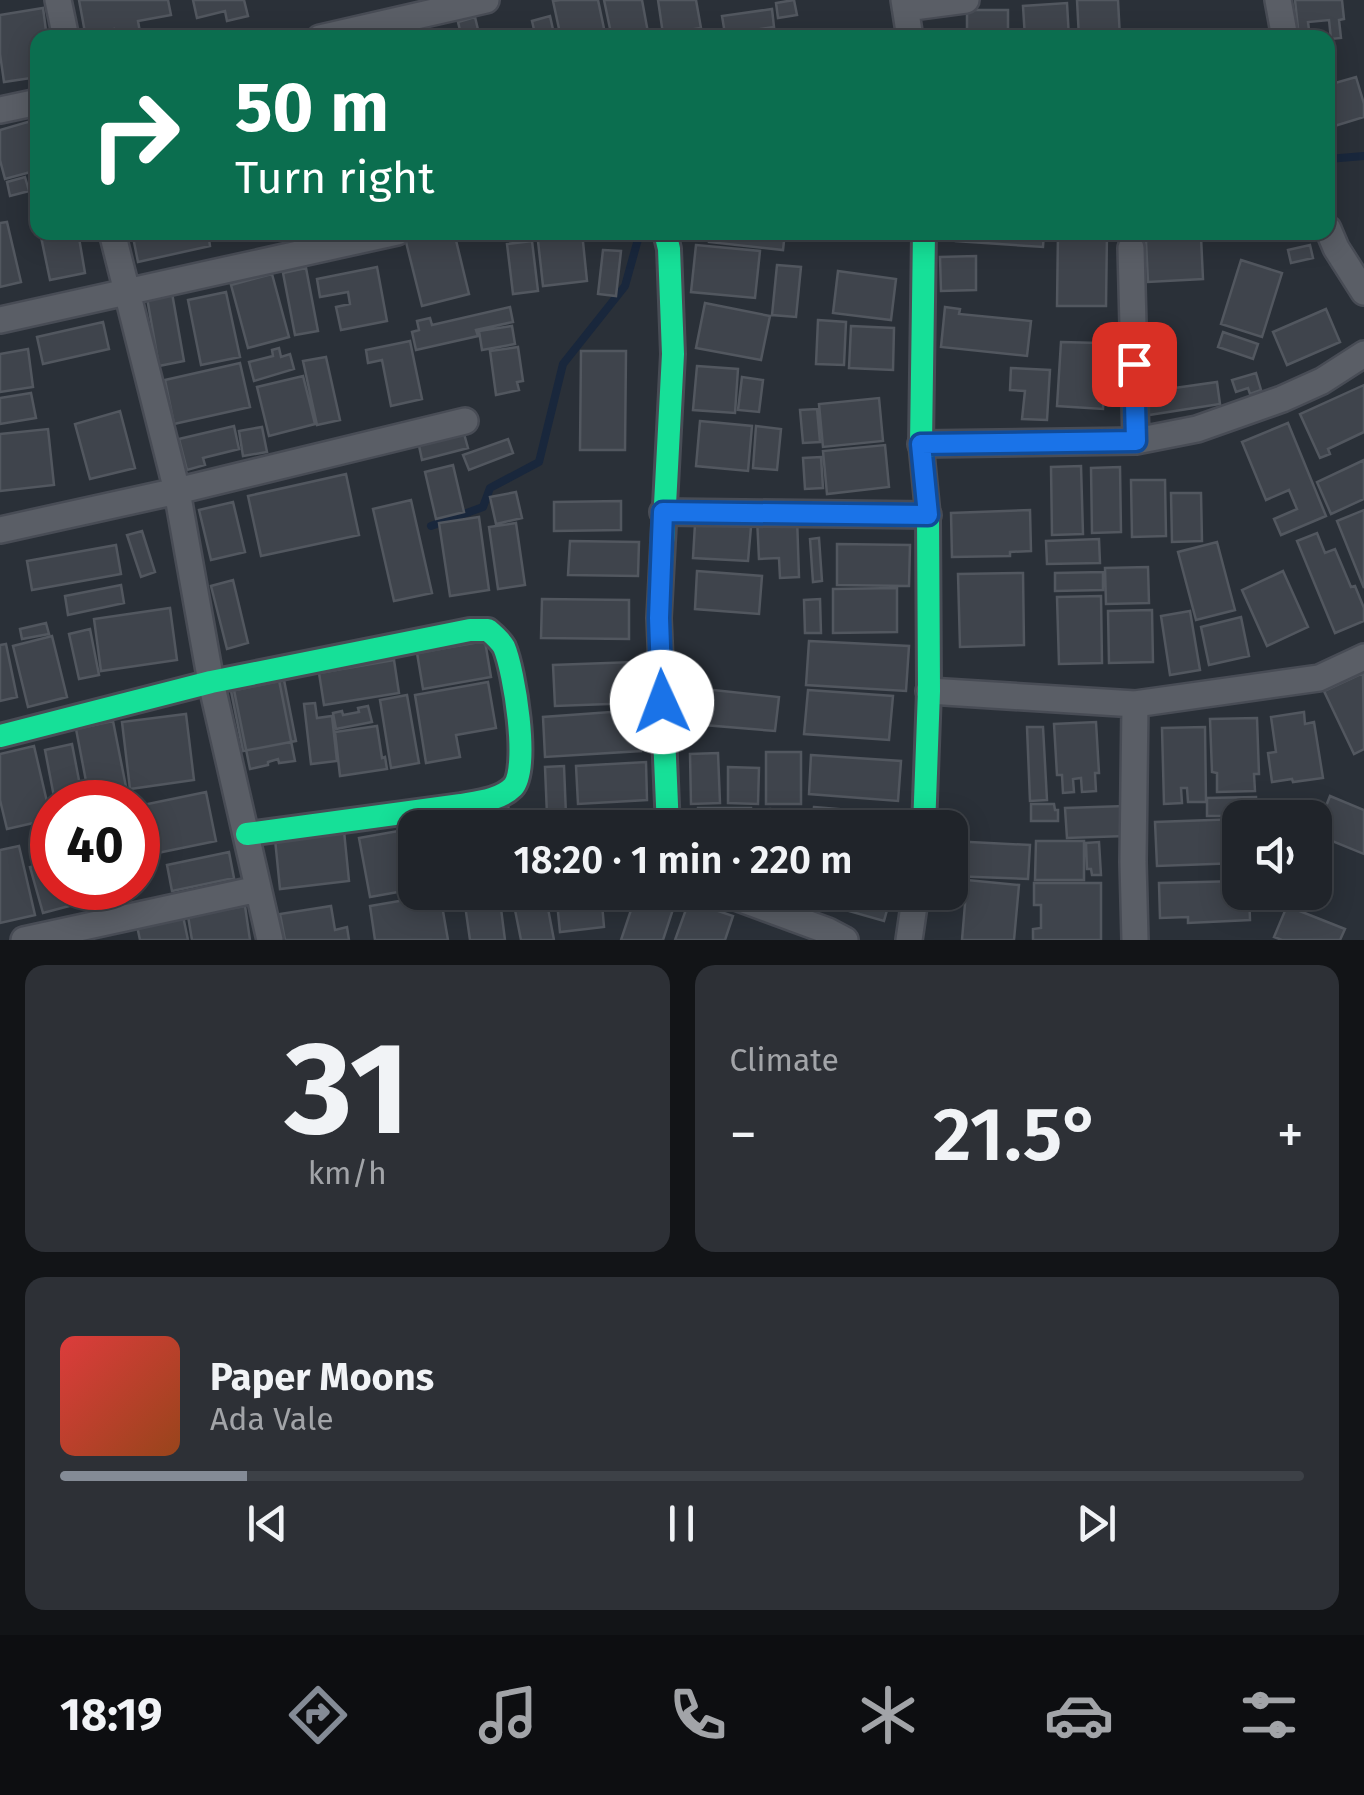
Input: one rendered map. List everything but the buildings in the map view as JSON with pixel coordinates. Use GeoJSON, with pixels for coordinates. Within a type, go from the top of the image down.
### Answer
{"type":"FeatureCollection","features":[{"type":"Feature","properties":{"kind":"street"},"geometry":{"type":"LineString","coordinates":[[58,0],[64,30]]}},
{"type":"Feature","properties":{"kind":"street"},"geometry":{"type":"LineString","coordinates":[[355,30],[486,0]]}},
{"type":"Feature","properties":{"kind":"street"},"geometry":{"type":"LineString","coordinates":[[909,30],[904,4],[966,0]]}},
{"type":"Feature","properties":{"kind":"street"},"geometry":{"type":"LineString","coordinates":[[1278,0],[1284,30]]}},
{"type":"Feature","properties":{"kind":"street"},"geometry":{"type":"LineString","coordinates":[[0,110],[30,104]]}},
{"type":"Feature","properties":{"kind":"street"},"geometry":{"type":"LineString","coordinates":[[114,240],[177,492],[210,682],[270,940]]}},
{"type":"Feature","properties":{"kind":"street"},"geometry":{"type":"LineString","coordinates":[[0,320],[361,240]]}},
{"type":"Feature","properties":{"kind":"street"},"geometry":{"type":"LineString","coordinates":[[667,240],[672,354],[659,618],[667,810]]}},
{"type":"Feature","properties":{"kind":"street"},"geometry":{"type":"LineString","coordinates":[[924,240],[921,444],[928,515],[929,691],[925,810]]}},
{"type":"Feature","properties":{"kind":"street"},"geometry":{"type":"LineString","coordinates":[[1332,240],[1364,292]]}},
{"type":"Feature","properties":{"kind":"street"},"geometry":{"type":"LineString","coordinates":[[1131,248],[1136,441]]}},
{"type":"Feature","properties":{"kind":"street"},"geometry":{"type":"LineString","coordinates":[[921,444],[1136,441],[1198,429],[1282,400],[1364,354]]}},
{"type":"Feature","properties":{"kind":"street"},"geometry":{"type":"LineString","coordinates":[[0,530],[177,492],[465,421]]}},
{"type":"Feature","properties":{"kind":"street"},"geometry":{"type":"LineString","coordinates":[[663,512],[928,515]]}},
{"type":"Feature","properties":{"kind":"street"},"geometry":{"type":"LineString","coordinates":[[0,736],[210,682],[470,630],[488,630],[502,642],[508,658],[523,761],[518,780],[504,793],[461,805],[247,834]]}},
{"type":"Feature","properties":{"kind":"street"},"geometry":{"type":"LineString","coordinates":[[929,691],[1135,704],[1319,678],[1364,657]]}},
{"type":"Feature","properties":{"kind":"street"},"geometry":{"type":"LineString","coordinates":[[1135,704],[1135,940]]}},
{"type":"Feature","properties":{"kind":"street"},"geometry":{"type":"LineString","coordinates":[[24,940],[258,889]]}},
{"type":"Feature","properties":{"kind":"street"},"geometry":{"type":"LineString","coordinates":[[771,910],[845,940]]}},
{"type":"Feature","properties":{"kind":"street"},"geometry":{"type":"LineString","coordinates":[[910,940],[914,910]]}},
{"type":"Feature","properties":{"kind":"waterway"},"geometry":{"type":"LineString","coordinates":[[1335,158],[1364,156]]}},
{"type":"Feature","properties":{"kind":"waterway"},"geometry":{"type":"LineString","coordinates":[[431,526],[483,507],[490,488],[539,462],[563,364],[625,286],[638,240]]}},
{"type":"Feature","properties":{"kind":"traffic: fast"},"geometry":{"type":"LineString","coordinates":[[667,240],[673,354],[659,618],[667,810]]}},
{"type":"Feature","properties":{"kind":"traffic: fast"},"geometry":{"type":"LineString","coordinates":[[924,240],[921,444],[928,515],[929,691],[925,810]]}},
{"type":"Feature","properties":{"kind":"traffic: fast"},"geometry":{"type":"LineString","coordinates":[[0,736],[211,682],[470,630],[488,630],[501,642],[519,718],[518,776],[508,791],[461,805],[247,834]]}},
{"type":"Feature","properties":{"kind":"route"},"geometry":{"type":"LineString","coordinates":[[662,702],[659,618],[663,512],[928,515],[921,444],[1136,441],[1134,364]]}}]}
